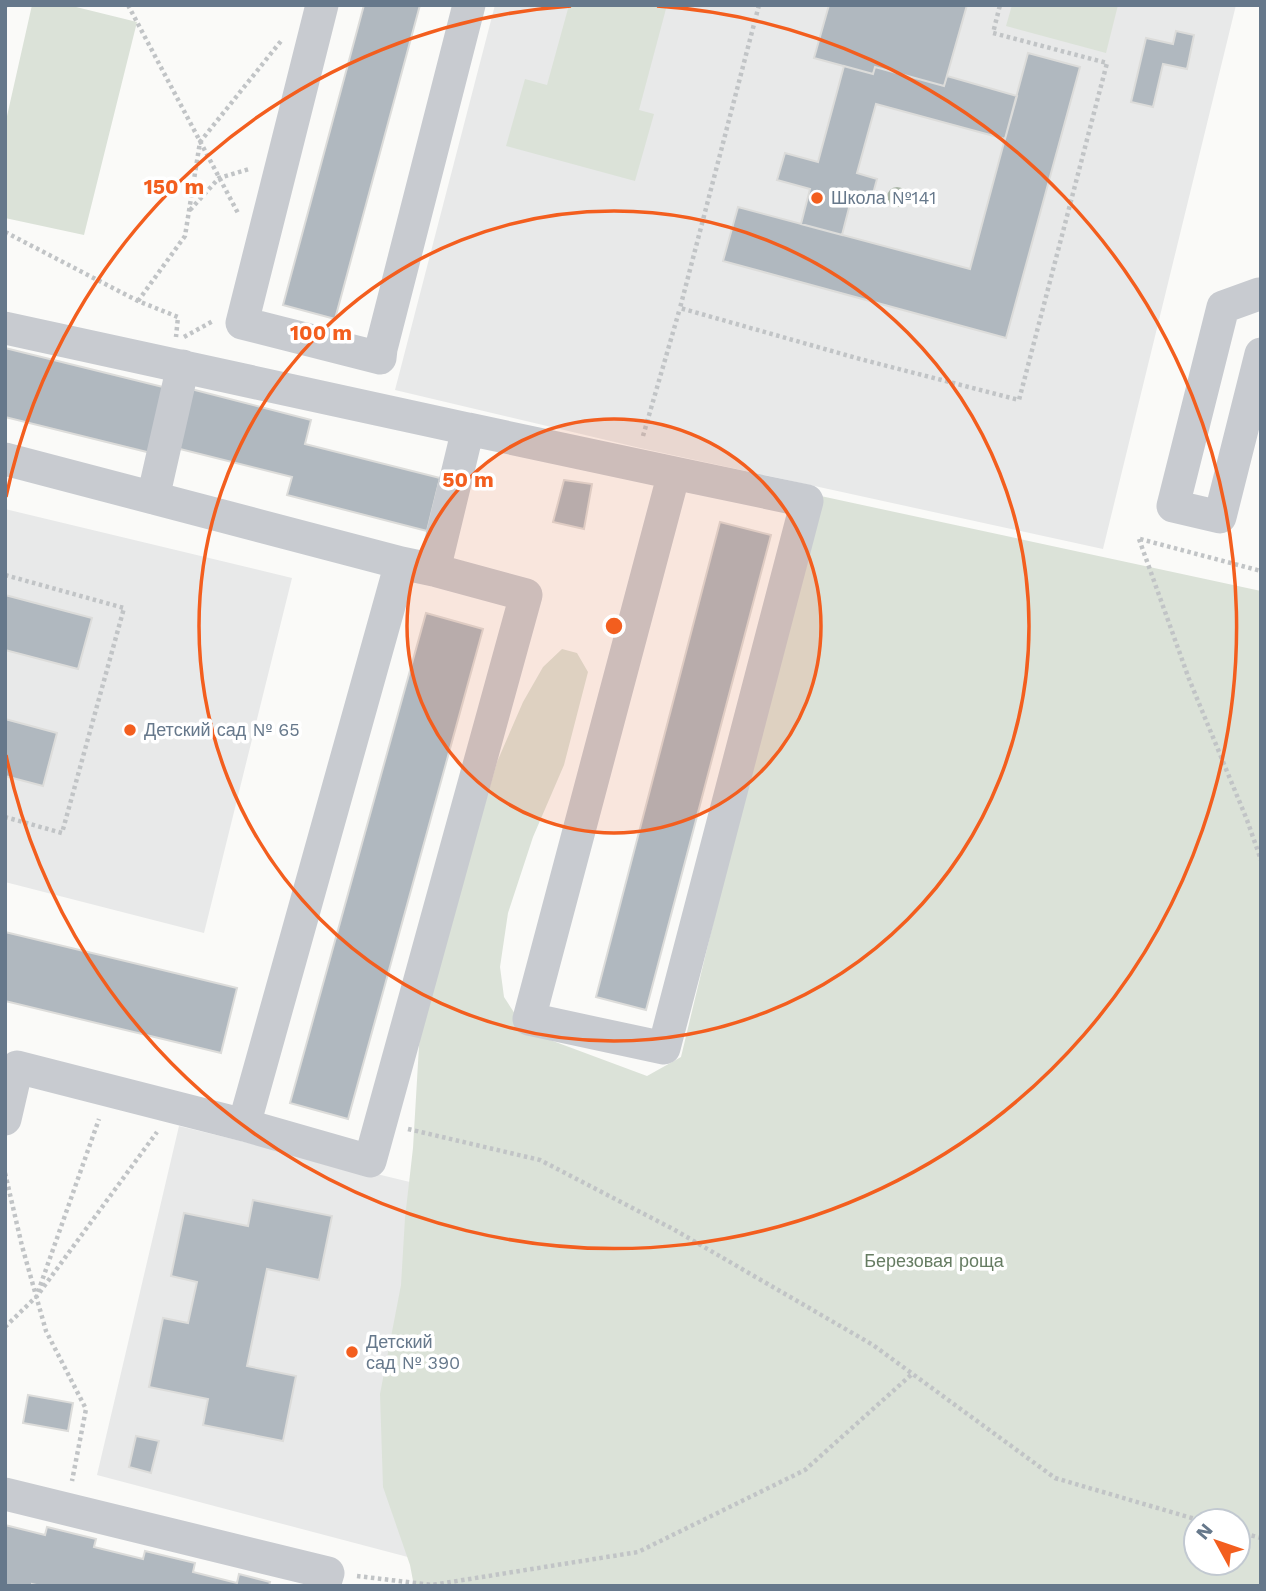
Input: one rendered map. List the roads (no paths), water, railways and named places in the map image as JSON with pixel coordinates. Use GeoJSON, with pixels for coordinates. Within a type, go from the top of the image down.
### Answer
{"type":"FeatureCollection","features":[{"type":"Feature","properties":{"kind":"lane"},"geometry":{"type":"LineString","coordinates":[[322,5],[242,323],[380,358],[469,5]]}},
{"type":"Feature","properties":{"kind":"lane"},"geometry":{"type":"LineString","coordinates":[[1260,292],[1223,307],[1173,506],[1220,517],[1261,354]]}},
{"type":"Feature","properties":{"kind":"lane"},"geometry":{"type":"LineString","coordinates":[[5,328],[807,501],[664,1048],[529,1019],[674,473]]}},
{"type":"Feature","properties":{"kind":"lane"},"geometry":{"type":"LineString","coordinates":[[153,498],[183,366]]}},
{"type":"Feature","properties":{"kind":"lane"},"geometry":{"type":"LineString","coordinates":[[434,570],[468,429]]}},
{"type":"Feature","properties":{"kind":"lane"},"geometry":{"type":"LineString","coordinates":[[5,459],[526,595],[370,1161],[244,1125],[11,1065],[5,1119]]}},
{"type":"Feature","properties":{"kind":"lane"},"geometry":{"type":"LineString","coordinates":[[244,1125],[401,563]]}},
{"type":"Feature","properties":{"kind":"lane"},"geometry":{"type":"LineString","coordinates":[[5,1494],[326,1579]]}},
{"type":"Feature","properties":{"kind":"place","name":"Школа №141"},"geometry":{"type":"Point","coordinates":[817,198]}},
{"type":"Feature","properties":{"kind":"place","name":"Детский сад № 65"},"geometry":{"type":"Point","coordinates":[130,730]}},
{"type":"Feature","properties":{"kind":"place","name":"Детский сад № 390"},"geometry":{"type":"Point","coordinates":[352,1352]}},
{"type":"Feature","properties":{"kind":"park label","name":"Березовая роща"},"geometry":{"type":"Point","coordinates":[934,1261]}}]}
